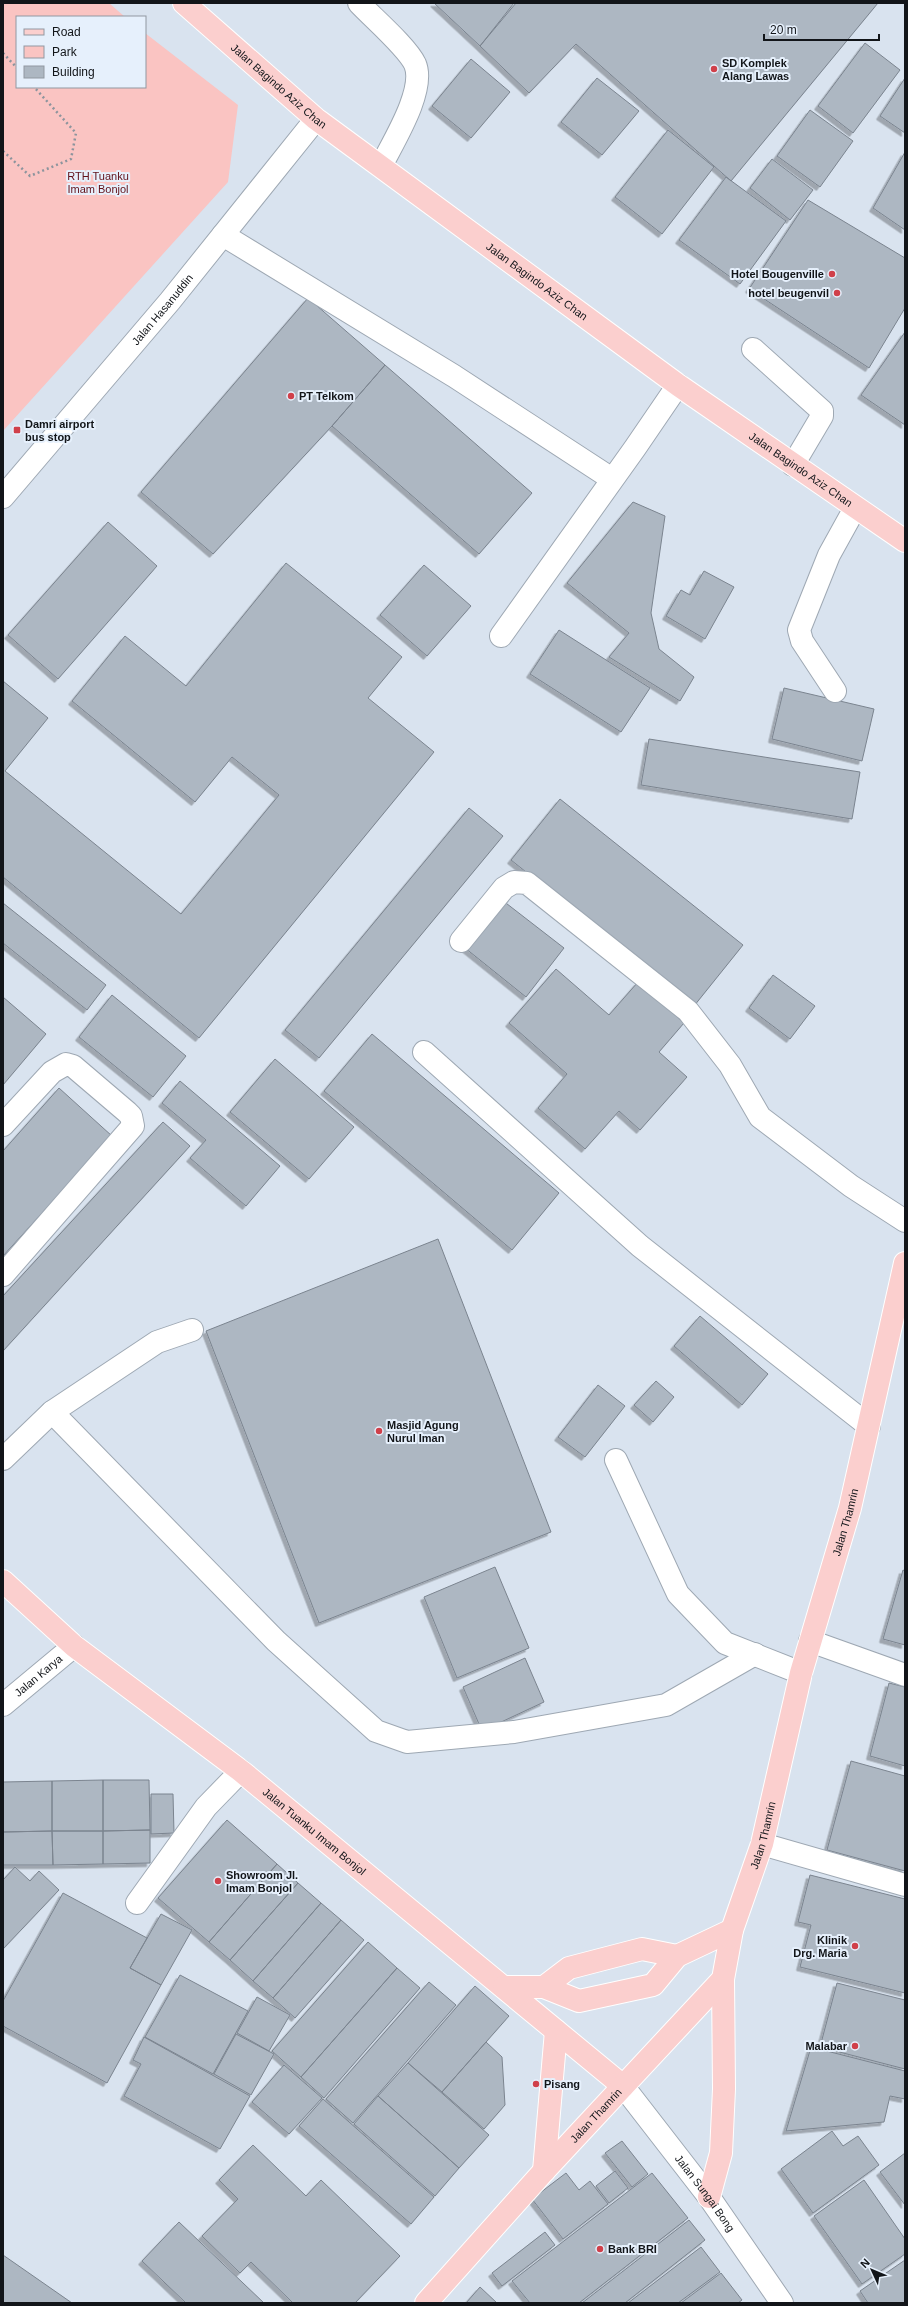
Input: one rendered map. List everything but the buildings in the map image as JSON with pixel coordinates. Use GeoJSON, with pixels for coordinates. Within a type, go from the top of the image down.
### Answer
{"type":"FeatureCollection","features":[{"type":"Feature","properties":{"kind":"main road","name":"Jalan Bagindo Aziz Chan"},"geometry":{"type":"LineString","coordinates":[[184,3],[316,119],[678,385],[905,541]]}},
{"type":"Feature","properties":{"kind":"main road","name":"Jalan Thamrin"},"geometry":{"type":"LineString","coordinates":[[426,2303],[544,2171],[723,1979],[732,1930],[762,1844],[801,1673],[850,1508],[905,1263]]}},
{"type":"Feature","properties":{"kind":"main road","name":"Jalan Tuanku Imam Bonjol"},"geometry":{"type":"LineString","coordinates":[[3,1581],[74,1646],[242,1771],[623,2086]]}},
{"type":"Feature","properties":{"kind":"main road"},"geometry":{"type":"LineString","coordinates":[[504,1987],[544,1987],[579,2001],[654,1985],[677,1956],[732,1930]]}},
{"type":"Feature","properties":{"kind":"main road"},"geometry":{"type":"LineString","coordinates":[[544,1987],[569,1968],[642,1949],[677,1956]]}},
{"type":"Feature","properties":{"kind":"main road"},"geometry":{"type":"LineString","coordinates":[[709,2197],[721,2153],[724,2089],[723,1979]]}},
{"type":"Feature","properties":{"kind":"main road"},"geometry":{"type":"LineString","coordinates":[[544,2171],[556,2031]]}},
{"type":"Feature","properties":{"kind":"street"},"geometry":{"type":"LineString","coordinates":[[359,3],[405,51],[415,64],[418,81],[413,101],[381,166]]}},
{"type":"Feature","properties":{"kind":"street","name":"Jalan Hasanuddin"},"geometry":{"type":"LineString","coordinates":[[3,497],[165,307],[316,119]]}},
{"type":"Feature","properties":{"kind":"street"},"geometry":{"type":"LineString","coordinates":[[223,235],[454,376],[612,479]]}},
{"type":"Feature","properties":{"kind":"street"},"geometry":{"type":"LineString","coordinates":[[753,349],[822,412],[822,416],[793,465]]}},
{"type":"Feature","properties":{"kind":"street"},"geometry":{"type":"LineString","coordinates":[[501,636],[678,385]]}},
{"type":"Feature","properties":{"kind":"street"},"geometry":{"type":"LineString","coordinates":[[835,691],[802,641],[798,630],[829,555],[855,508]]}},
{"type":"Feature","properties":{"kind":"street"},"geometry":{"type":"LineString","coordinates":[[460,940],[504,888],[514,882],[527,883],[688,1011],[730,1064],[760,1117],[851,1186],[905,1221]]}},
{"type":"Feature","properties":{"kind":"street"},"geometry":{"type":"LineString","coordinates":[[424,1052],[640,1246],[869,1426]]}},
{"type":"Feature","properties":{"kind":"street"},"geometry":{"type":"LineString","coordinates":[[3,1125],[57,1067],[66,1064],[73,1066],[127,1112],[131,1116],[133,1126],[3,1275]]}},
{"type":"Feature","properties":{"kind":"street"},"geometry":{"type":"LineString","coordinates":[[3,1459],[52,1412],[157,1342],[192,1330]]}},
{"type":"Feature","properties":{"kind":"street"},"geometry":{"type":"LineString","coordinates":[[52,1412],[276,1640],[376,1731],[407,1742],[514,1732],[666,1705],[755,1654]]}},
{"type":"Feature","properties":{"kind":"street"},"geometry":{"type":"LineString","coordinates":[[616,1460],[678,1594],[725,1643],[801,1673]]}},
{"type":"Feature","properties":{"kind":"street"},"geometry":{"type":"LineString","coordinates":[[810,1641],[905,1676]]}},
{"type":"Feature","properties":{"kind":"street","name":"Jalan Karya"},"geometry":{"type":"LineString","coordinates":[[3,1705],[74,1646]]}},
{"type":"Feature","properties":{"kind":"street"},"geometry":{"type":"LineString","coordinates":[[137,1903],[206,1807],[242,1771]]}},
{"type":"Feature","properties":{"kind":"street"},"geometry":{"type":"LineString","coordinates":[[762,1844],[905,1885]]}},
{"type":"Feature","properties":{"kind":"street","name":"Jalan Sungai Bong"},"geometry":{"type":"LineString","coordinates":[[623,2086],[709,2197],[782,2303]]}},
{"type":"Feature","properties":{"kind":"path"},"geometry":{"type":"LineString","coordinates":[[3,53],[16,67]]}},
{"type":"Feature","properties":{"kind":"path"},"geometry":{"type":"LineString","coordinates":[[3,151],[30,176],[71,159],[76,133],[35,88]]}},
{"type":"Feature","properties":{"kind":"green space","name":"RTH Tuanku Imam Bonjol"},"geometry":{"type":"Polygon","coordinates":[[[3,3],[109,3],[124,16],[16,16],[16,88],[146,88],[146,34],[238,105],[228,182],[3,431],[3,3]]]}},
{"type":"Feature","properties":{"kind":"place","name":"SD Komplek Alang Lawas"},"geometry":{"type":"Point","coordinates":[714,69]}},
{"type":"Feature","properties":{"kind":"place","name":"Hotel Bougenville"},"geometry":{"type":"Point","coordinates":[832,274]}},
{"type":"Feature","properties":{"kind":"place","name":"hotel beugenvil"},"geometry":{"type":"Point","coordinates":[837,293]}},
{"type":"Feature","properties":{"kind":"place","name":"PT Telkom"},"geometry":{"type":"Point","coordinates":[291,396]}},
{"type":"Feature","properties":{"kind":"place","name":"Damri airport bus stop"},"geometry":{"type":"Point","coordinates":[17,430]}},
{"type":"Feature","properties":{"kind":"place","name":"Masjid Agung Nurul Iman"},"geometry":{"type":"Point","coordinates":[379,1431]}},
{"type":"Feature","properties":{"kind":"place","name":"Showroom Jl. Imam Bonjol"},"geometry":{"type":"Point","coordinates":[218,1881]}},
{"type":"Feature","properties":{"kind":"place","name":"Klinik Drg. Maria"},"geometry":{"type":"Point","coordinates":[855,1946]}},
{"type":"Feature","properties":{"kind":"place","name":"Malabar"},"geometry":{"type":"Point","coordinates":[855,2046]}},
{"type":"Feature","properties":{"kind":"place","name":"Pisang"},"geometry":{"type":"Point","coordinates":[536,2084]}},
{"type":"Feature","properties":{"kind":"place","name":"Bank BRI"},"geometry":{"type":"Point","coordinates":[600,2249]}}]}
